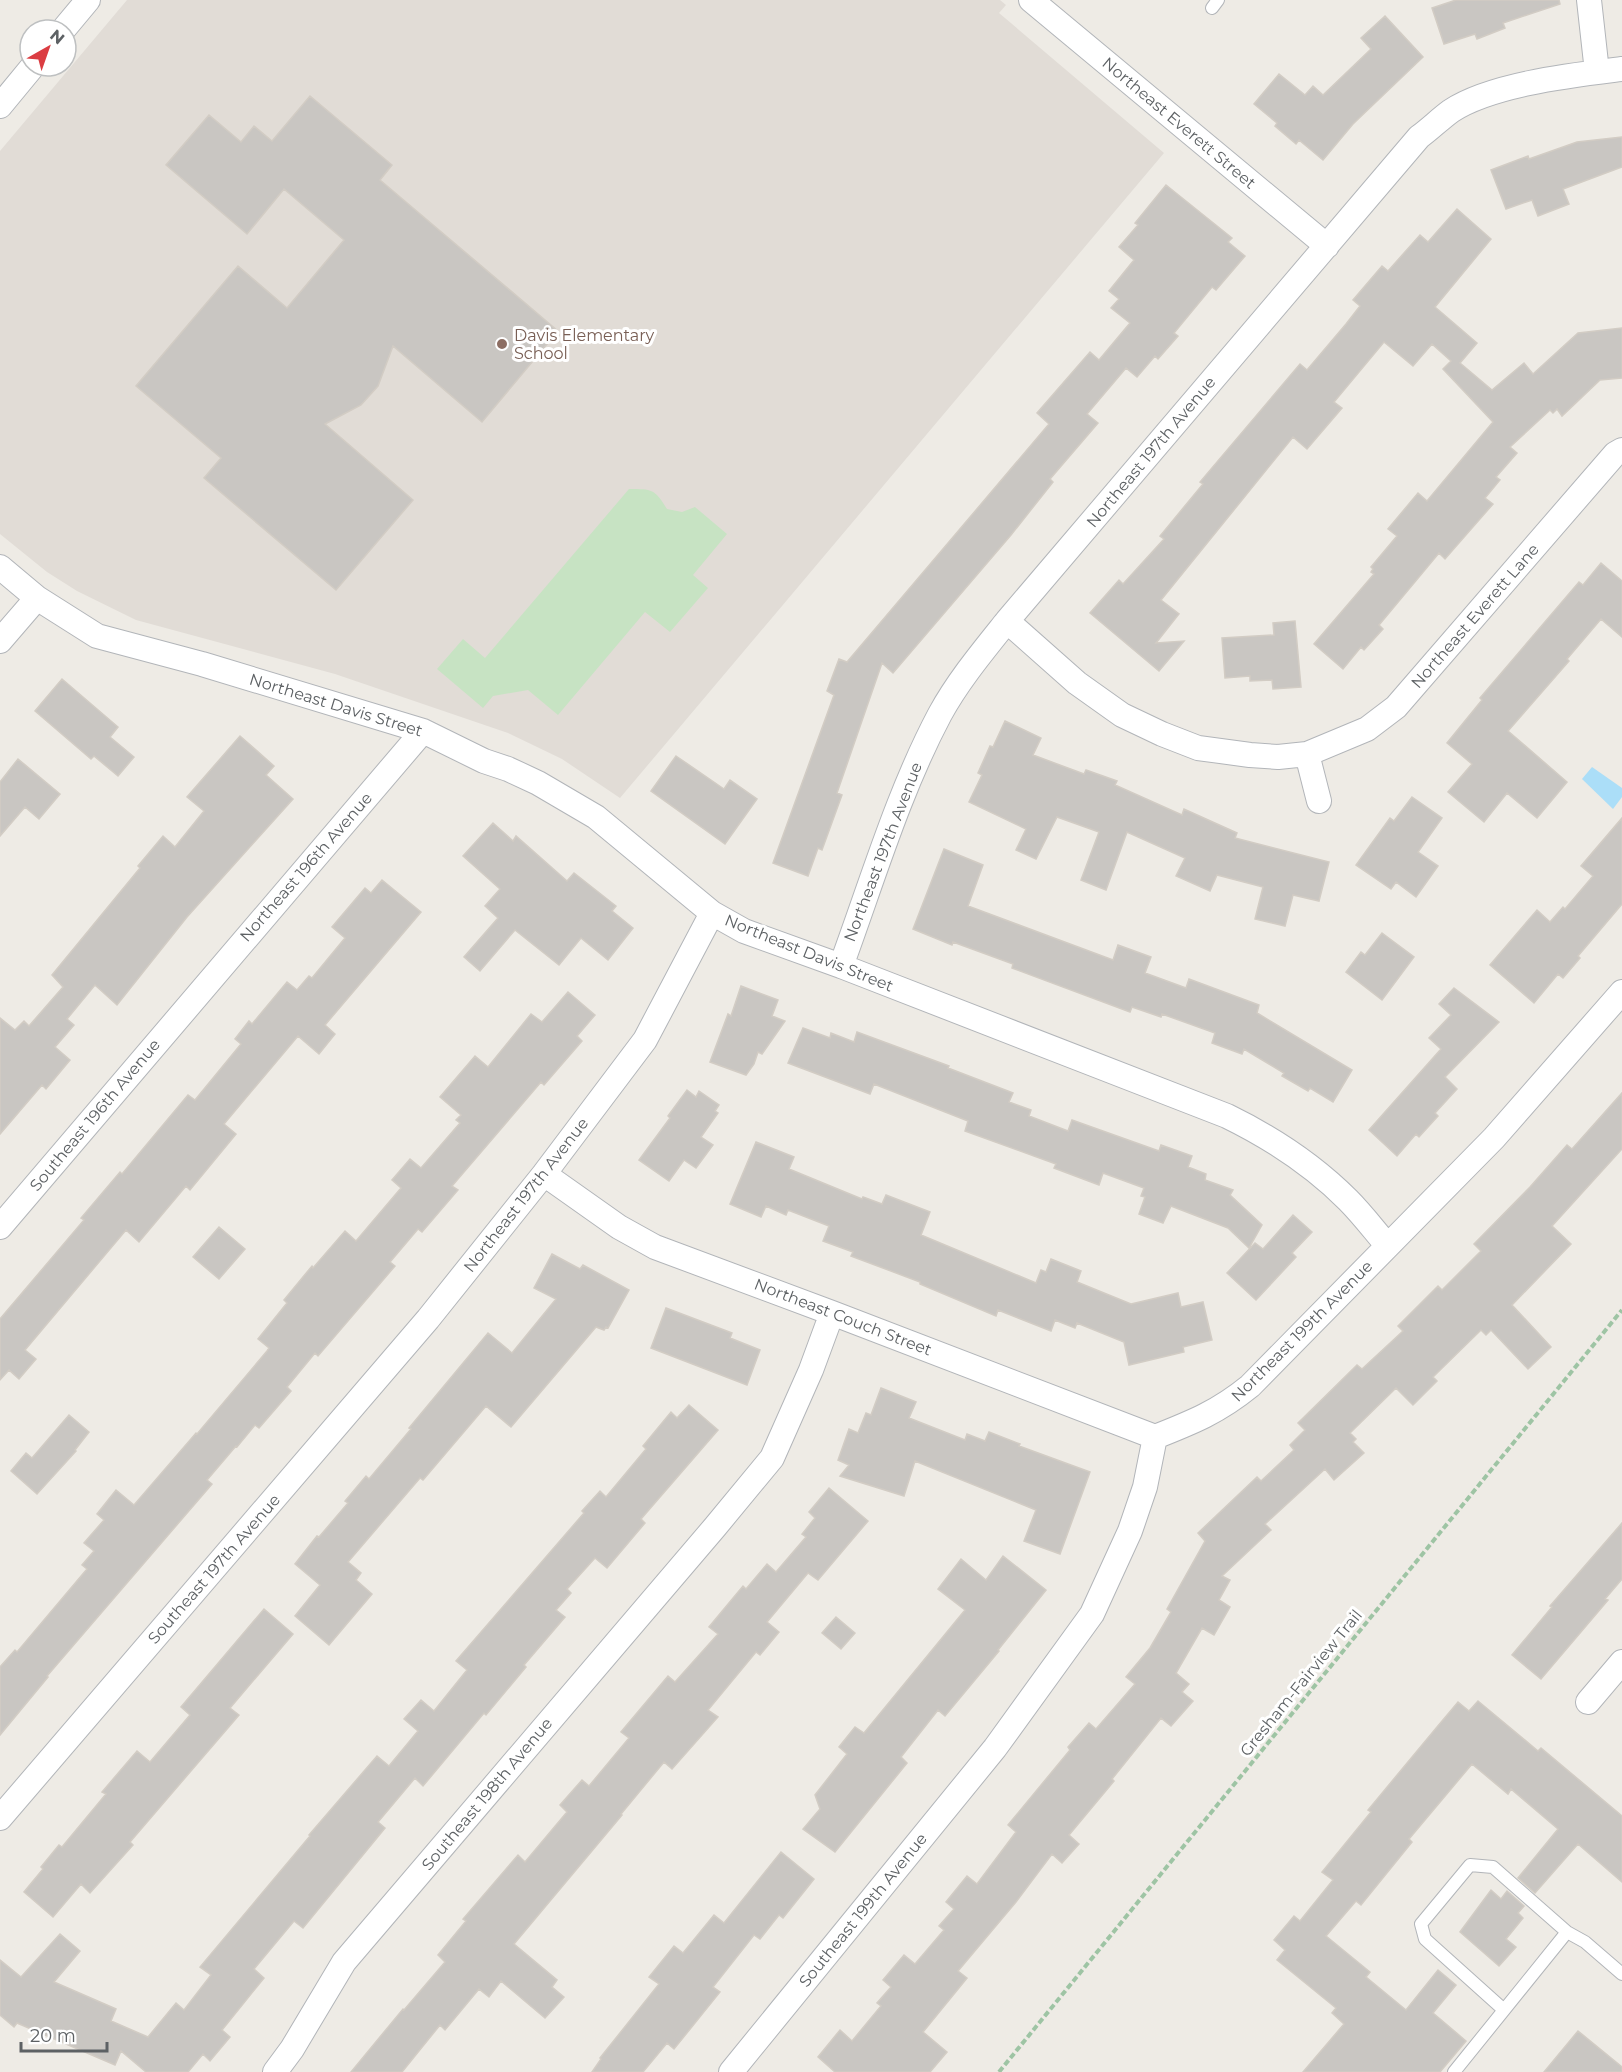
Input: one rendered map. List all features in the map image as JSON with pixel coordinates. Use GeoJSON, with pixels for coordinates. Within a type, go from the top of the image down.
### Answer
{"type":"FeatureCollection","features":[{"type":"Feature","properties":{"kind":"street"},"geometry":{"type":"LineString","coordinates":[[73,18],[88,0]]}},
{"type":"Feature","properties":{"kind":"street","name":"Northeast Everett Street"},"geometry":{"type":"LineString","coordinates":[[1031,0],[1327,246]]}},
{"type":"Feature","properties":{"kind":"street"},"geometry":{"type":"LineString","coordinates":[[1589,0],[1597,72]]}},
{"type":"Feature","properties":{"kind":"street","name":"Northeast 197th Avenue"},"geometry":{"type":"LineString","coordinates":[[841,966],[915,765],[941,712],[973,664],[1007,621],[1419,137],[1453,110],[1488,95],[1555,78],[1622,69]]}},
{"type":"Feature","properties":{"kind":"street"},"geometry":{"type":"LineString","coordinates":[[3,94],[20,78]]}},
{"type":"Feature","properties":{"kind":"street","name":"Northeast Everett Lane"},"geometry":{"type":"LineString","coordinates":[[1007,621],[1077,683],[1122,715],[1162,734],[1198,748],[1278,757],[1307,754],[1367,729],[1396,707],[1615,454],[1622,450]]}},
{"type":"Feature","properties":{"kind":"street","name":"Northeast Davis Street"},"geometry":{"type":"LineString","coordinates":[[0,567],[37,598],[97,636],[202,664],[423,731],[538,783],[568,799],[596,818],[712,913],[744,931],[841,966],[1227,1116],[1292,1153],[1322,1176],[1349,1201],[1387,1245]]}},
{"type":"Feature","properties":{"kind":"street"},"geometry":{"type":"LineString","coordinates":[[0,641],[37,598]]}},
{"type":"Feature","properties":{"kind":"street","name":"Northeast 196th Avenue"},"geometry":{"type":"LineString","coordinates":[[190,1003],[423,731]]}},
{"type":"Feature","properties":{"kind":"street"},"geometry":{"type":"LineString","coordinates":[[1307,754],[1319,801]]}},
{"type":"Feature","properties":{"kind":"street","name":"Northeast 197th Avenue"},"geometry":{"type":"LineString","coordinates":[[428,1319],[544,1174],[645,1041],[712,913]]}},
{"type":"Feature","properties":{"kind":"street","name":"Northeast 199th Avenue"},"geometry":{"type":"LineString","coordinates":[[1155,1437],[1198,1420],[1226,1405],[1250,1386],[1494,1138],[1622,992]]}},
{"type":"Feature","properties":{"kind":"street","name":"Southeast 196th Avenue"},"geometry":{"type":"LineString","coordinates":[[0,1227],[190,1003]]}},
{"type":"Feature","properties":{"kind":"street","name":"Northeast Couch Street"},"geometry":{"type":"LineString","coordinates":[[544,1174],[619,1227],[655,1247],[1155,1437]]}},
{"type":"Feature","properties":{"kind":"street","name":"Southeast 198th Avenue"},"geometry":{"type":"LineString","coordinates":[[275,2072],[292,2049],[344,1962],[772,1458],[811,1370],[832,1313]]}},
{"type":"Feature","properties":{"kind":"street","name":"Southeast 197th Avenue"},"geometry":{"type":"LineString","coordinates":[[0,1818],[428,1319]]}},
{"type":"Feature","properties":{"kind":"street","name":"Southeast 199th Avenue"},"geometry":{"type":"LineString","coordinates":[[731,2072],[995,1748],[1092,1614],[1130,1531],[1144,1487],[1155,1437]]}},
{"type":"Feature","properties":{"kind":"street"},"geometry":{"type":"LineString","coordinates":[[1588,1702],[1622,1662]]}},
{"type":"Feature","properties":{"kind":"lane"},"geometry":{"type":"LineString","coordinates":[[1504,2010],[1425,1940],[1421,1924],[1470,1865],[1493,1867],[1567,1932],[1586,1942],[1622,1974]]}},
{"type":"Feature","properties":{"kind":"lane"},"geometry":{"type":"LineString","coordinates":[[1454,2072],[1567,1932]]}},
{"type":"Feature","properties":{"kind":"path","name":"Gresham-Fairview Trail"},"geometry":{"type":"LineString","coordinates":[[999,2072],[1622,1310]]}},
{"type":"Feature","properties":{"kind":"shaded area","name":"Davis Elementary School"},"geometry":{"type":"Polygon","coordinates":[[[127,0],[1000,0],[1006,5],[999,13],[1164,153],[620,798],[562,759],[508,733],[335,674],[136,620],[77,591],[47,572],[0,534],[0,151],[61,78],[78,78],[78,58],[127,0]]]}},
{"type":"Feature","properties":{"kind":"green space"},"geometry":{"type":"Polygon","coordinates":[[[629,489],[643,489],[656,494],[667,509],[682,512],[695,507],[727,534],[693,575],[708,588],[670,632],[645,612],[558,715],[528,690],[493,696],[483,708],[437,669],[463,639],[485,658],[629,489]]]}},
{"type":"Feature","properties":{"kind":"water"},"geometry":{"type":"Polygon","coordinates":[[[1592,767],[1622,788],[1622,797],[1613,809],[1582,779],[1592,767]]]}},
{"type":"Feature","properties":{"kind":"building"},"geometry":{"type":"Polygon","coordinates":[[[1456,0],[1559,0],[1560,4],[1503,23],[1505,28],[1477,39],[1475,34],[1444,44],[1432,8],[1456,0]]]}},
{"type":"Feature","properties":{"kind":"building"},"geometry":{"type":"Polygon","coordinates":[[[1385,16],[1423,57],[1353,124],[1323,160],[1299,140],[1296,144],[1275,126],[1277,123],[1254,104],[1279,74],[1305,95],[1313,86],[1323,95],[1371,49],[1361,38],[1385,16]]]}},
{"type":"Feature","properties":{"kind":"building"},"geometry":{"type":"Polygon","coordinates":[[[310,96],[392,165],[380,180],[558,331],[482,422],[393,346],[378,386],[361,405],[325,424],[413,500],[336,590],[204,478],[221,458],[136,386],[238,266],[287,308],[344,240],[284,189],[247,234],[166,165],[209,115],[241,142],[254,126],[272,141],[310,96]]]}},
{"type":"Feature","properties":{"kind":"building"},"geometry":{"type":"Polygon","coordinates":[[[1622,137],[1622,167],[1563,189],[1569,204],[1538,216],[1532,200],[1506,209],[1491,170],[1528,156],[1529,159],[1577,142],[1622,137]]]}},
{"type":"Feature","properties":{"kind":"building"},"geometry":{"type":"Polygon","coordinates":[[[1166,185],[1232,238],[1228,242],[1245,256],[1216,290],[1212,287],[1174,333],[1178,336],[1158,359],[1155,356],[1137,377],[1126,368],[1087,414],[1098,423],[1050,479],[1053,482],[1011,535],[893,673],[882,663],[837,793],[842,795],[822,850],[818,848],[808,876],[773,863],[834,695],[827,691],[839,659],[847,662],[1049,424],[1037,413],[1090,352],[1099,360],[1130,323],[1111,308],[1119,299],[1109,291],[1134,260],[1119,247],[1138,225],[1135,223],[1166,185]]]}},
{"type":"Feature","properties":{"kind":"building"},"geometry":{"type":"Polygon","coordinates":[[[1457,209],[1491,239],[1435,307],[1477,343],[1460,363],[1492,390],[1524,363],[1533,374],[1578,333],[1622,328],[1622,378],[1600,380],[1562,416],[1557,409],[1553,413],[1550,410],[1510,447],[1517,453],[1496,477],[1500,480],[1485,498],[1493,504],[1445,559],[1439,553],[1379,625],[1383,629],[1364,650],[1361,647],[1343,669],[1314,644],[1374,574],[1371,572],[1373,569],[1371,567],[1397,536],[1388,529],[1418,493],[1427,501],[1493,422],[1443,369],[1451,361],[1432,344],[1413,366],[1384,342],[1334,402],[1342,408],[1307,449],[1293,437],[1161,600],[1179,614],[1156,643],[1184,641],[1159,671],[1090,613],[1119,580],[1123,584],[1164,539],[1160,536],[1203,484],[1200,482],[1300,364],[1307,370],[1346,324],[1360,306],[1353,300],[1382,266],[1388,271],[1420,235],[1428,242],[1457,209]]]}},
{"type":"Feature","properties":{"kind":"building"},"geometry":{"type":"Polygon","coordinates":[[[1601,563],[1622,581],[1622,637],[1601,619],[1567,659],[1569,661],[1508,731],[1567,782],[1537,818],[1507,793],[1484,822],[1448,792],[1472,764],[1447,743],[1482,700],[1480,698],[1579,582],[1583,585],[1601,563]]]}},
{"type":"Feature","properties":{"kind":"building"},"geometry":{"type":"Polygon","coordinates":[[[1295,621],[1301,687],[1273,689],[1272,680],[1250,681],[1250,676],[1225,678],[1222,638],[1274,635],[1273,623],[1295,621]]]}},
{"type":"Feature","properties":{"kind":"building"},"geometry":{"type":"Polygon","coordinates":[[[62,679],[118,727],[110,737],[134,757],[118,776],[94,756],[91,759],[35,711],[62,679]]]}},
{"type":"Feature","properties":{"kind":"building"},"geometry":{"type":"Polygon","coordinates":[[[1005,721],[1041,738],[1033,755],[1084,774],[1086,770],[1117,781],[1115,785],[1182,815],[1184,809],[1237,833],[1235,838],[1329,862],[1319,901],[1293,895],[1285,926],[1255,919],[1263,887],[1217,875],[1210,891],[1176,876],[1185,858],[1127,832],[1106,890],[1081,880],[1099,832],[1057,817],[1036,859],[1016,850],[1026,829],[969,802],[982,775],[978,773],[990,746],[993,747],[1005,721]]]}},
{"type":"Feature","properties":{"kind":"building"},"geometry":{"type":"Polygon","coordinates":[[[240,736],[274,766],[266,775],[293,799],[187,917],[117,1005],[95,985],[67,1019],[74,1025],[55,1047],[70,1060],[46,1089],[42,1085],[0,1134],[0,1018],[15,1030],[24,1021],[29,1026],[63,987],[52,975],[140,868],[138,866],[163,836],[175,847],[204,811],[187,797],[240,736]]]}},
{"type":"Feature","properties":{"kind":"building"},"geometry":{"type":"Polygon","coordinates":[[[676,756],[724,789],[730,780],[757,799],[725,844],[651,791],[676,756]]]}},
{"type":"Feature","properties":{"kind":"building"},"geometry":{"type":"Polygon","coordinates":[[[18,759],[60,794],[39,819],[25,807],[0,836],[0,782],[18,759]]]}},
{"type":"Feature","properties":{"kind":"building"},"geometry":{"type":"Polygon","coordinates":[[[1412,797],[1442,818],[1418,852],[1438,866],[1416,897],[1396,882],[1391,889],[1356,865],[1390,818],[1394,821],[1412,797]]]}},
{"type":"Feature","properties":{"kind":"building"},"geometry":{"type":"Polygon","coordinates":[[[1622,818],[1622,904],[1578,956],[1580,958],[1563,978],[1558,974],[1534,1003],[1490,965],[1537,910],[1550,922],[1563,907],[1565,909],[1593,876],[1581,866],[1622,818]]]}},
{"type":"Feature","properties":{"kind":"building"},"geometry":{"type":"Polygon","coordinates":[[[493,823],[513,841],[516,836],[567,881],[574,873],[616,906],[612,911],[633,928],[608,960],[581,938],[559,965],[515,930],[480,971],[464,957],[498,918],[485,906],[500,889],[463,856],[493,823]]]}},
{"type":"Feature","properties":{"kind":"building"},"geometry":{"type":"Polygon","coordinates":[[[944,849],[983,865],[968,906],[1113,960],[1118,945],[1151,957],[1145,973],[1186,988],[1189,979],[1259,1005],[1257,1013],[1352,1070],[1333,1102],[1310,1088],[1308,1091],[1282,1076],[1284,1073],[1244,1049],[1242,1054],[1212,1043],[1215,1033],[1162,1014],[1161,1017],[1132,1007],[1130,1012],[1012,968],[1013,964],[953,942],[952,945],[913,929],[944,849]]]}},
{"type":"Feature","properties":{"kind":"building"},"geometry":{"type":"Polygon","coordinates":[[[382,880],[421,912],[325,1025],[335,1034],[319,1054],[298,1036],[224,1124],[236,1134],[190,1190],[186,1186],[139,1242],[126,1230],[25,1350],[36,1359],[19,1379],[9,1370],[0,1380],[0,1319],[84,1220],[81,1218],[120,1172],[122,1174],[188,1095],[195,1100],[241,1044],[235,1039],[249,1021],[252,1024],[287,982],[297,990],[309,976],[312,978],[345,938],[332,927],[365,888],[371,893],[382,880]]]}},
{"type":"Feature","properties":{"kind":"building"},"geometry":{"type":"Polygon","coordinates":[[[1382,933],[1414,957],[1382,1000],[1346,972],[1361,952],[1365,955],[1382,933]]]}},
{"type":"Feature","properties":{"kind":"building"},"geometry":{"type":"Polygon","coordinates":[[[741,986],[778,1000],[772,1016],[785,1021],[762,1054],[758,1052],[754,1064],[746,1075],[710,1062],[728,1014],[731,1016],[741,986]]]}},
{"type":"Feature","properties":{"kind":"building"},"geometry":{"type":"Polygon","coordinates":[[[1454,988],[1499,1022],[1445,1077],[1457,1089],[1435,1113],[1438,1116],[1419,1137],[1416,1134],[1397,1156],[1369,1130],[1441,1049],[1429,1038],[1451,1015],[1439,1004],[1454,988]]]}},
{"type":"Feature","properties":{"kind":"building"},"geometry":{"type":"Polygon","coordinates":[[[568,992],[595,1015],[577,1036],[582,1041],[544,1085],[541,1082],[452,1186],[458,1190],[422,1232],[418,1229],[390,1262],[395,1266],[318,1356],[315,1353],[287,1387],[291,1391],[259,1428],[255,1425],[207,1480],[212,1484],[47,1676],[0,1735],[0,1667],[15,1650],[17,1652],[87,1569],[82,1565],[94,1551],[84,1543],[104,1520],[97,1514],[116,1490],[134,1505],[267,1351],[269,1348],[258,1339],[287,1303],[284,1300],[312,1266],[313,1268],[345,1231],[356,1241],[401,1188],[392,1180],[410,1159],[421,1168],[460,1123],[456,1120],[461,1115],[440,1097],[475,1056],[488,1067],[531,1014],[542,1022],[568,992]]]}},
{"type":"Feature","properties":{"kind":"building"},"geometry":{"type":"Polygon","coordinates":[[[803,1028],[830,1038],[831,1033],[854,1042],[857,1032],[949,1066],[948,1068],[1013,1093],[1009,1102],[1031,1110],[1029,1116],[1068,1131],[1072,1120],[1159,1151],[1161,1145],[1192,1156],[1188,1167],[1206,1174],[1205,1180],[1233,1190],[1230,1195],[1262,1225],[1249,1248],[1228,1228],[1171,1206],[1163,1223],[1139,1214],[1145,1197],[1141,1196],[1144,1188],[1103,1173],[1099,1185],[1054,1168],[1056,1164],[965,1131],[968,1121],[874,1084],[870,1094],[788,1063],[803,1028]]]}},
{"type":"Feature","properties":{"kind":"building"},"geometry":{"type":"Polygon","coordinates":[[[687,1090],[696,1097],[699,1091],[719,1105],[715,1111],[718,1113],[701,1137],[713,1145],[696,1168],[684,1160],[669,1181],[639,1160],[670,1118],[668,1116],[687,1090]]]}},
{"type":"Feature","properties":{"kind":"building"},"geometry":{"type":"Polygon","coordinates":[[[1622,1093],[1622,1149],[1552,1226],[1571,1244],[1512,1305],[1551,1347],[1528,1369],[1491,1330],[1486,1335],[1481,1330],[1433,1377],[1437,1381],[1413,1405],[1396,1388],[1350,1433],[1356,1439],[1353,1442],[1364,1453],[1334,1480],[1325,1469],[1265,1524],[1271,1530],[1222,1576],[1230,1580],[1219,1600],[1230,1607],[1214,1635],[1202,1628],[1176,1673],[1189,1684],[1182,1692],[1193,1701],[1171,1726],[1161,1718],[1112,1779],[1114,1781],[1069,1835],[1079,1844],[1062,1863],[1052,1854],[1016,1902],[958,1971],[967,1978],[923,2032],[947,2052],[930,2072],[835,2072],[818,2057],[840,2030],[852,2041],[881,2006],[877,2003],[891,1987],[883,1980],[904,1955],[915,1964],[944,1930],[939,1926],[954,1909],[946,1902],[967,1876],[977,1884],[1016,1832],[1008,1825],[1070,1750],[1068,1747],[1089,1723],[1096,1729],[1135,1684],[1126,1677],[1150,1648],[1171,1612],[1167,1609],[1205,1541],[1198,1533],[1257,1477],[1261,1481],[1294,1450],[1290,1445],[1305,1430],[1298,1423],[1357,1365],[1362,1369],[1403,1331],[1398,1326],[1438,1286],[1442,1290],[1481,1251],[1474,1244],[1567,1145],[1572,1149],[1622,1093]]]}},
{"type":"Feature","properties":{"kind":"building"},"geometry":{"type":"Polygon","coordinates":[[[756,1142],[794,1157],[789,1169],[862,1199],[863,1197],[882,1204],[886,1195],[930,1212],[921,1235],[1036,1283],[1041,1270],[1046,1272],[1051,1259],[1081,1271],[1077,1282],[1131,1304],[1178,1293],[1181,1307],[1203,1302],[1212,1340],[1183,1347],[1184,1352],[1129,1365],[1124,1342],[1077,1323],[1075,1328],[1055,1320],[1051,1331],[998,1310],[996,1316],[920,1284],[920,1282],[851,1256],[853,1252],[823,1241],[829,1226],[788,1210],[786,1215],[766,1206],[761,1217],[730,1204],[756,1142]]]}},
{"type":"Feature","properties":{"kind":"building"},"geometry":{"type":"Polygon","coordinates":[[[1293,1215],[1312,1232],[1292,1253],[1296,1257],[1256,1300],[1227,1273],[1255,1243],[1263,1249],[1293,1215]]]}},
{"type":"Feature","properties":{"kind":"building"},"geometry":{"type":"Polygon","coordinates":[[[219,1227],[245,1249],[219,1279],[193,1257],[219,1227]]]}},
{"type":"Feature","properties":{"kind":"building"},"geometry":{"type":"Polygon","coordinates":[[[552,1254],[580,1269],[583,1265],[629,1290],[608,1328],[604,1330],[596,1327],[511,1427],[486,1406],[423,1480],[420,1478],[348,1562],[361,1573],[356,1580],[372,1594],[329,1645],[295,1616],[320,1585],[295,1564],[348,1503],[345,1501],[366,1476],[369,1479],[411,1429],[409,1428],[488,1333],[512,1353],[556,1299],[534,1288],[552,1254]]]}},
{"type":"Feature","properties":{"kind":"building"},"geometry":{"type":"Polygon","coordinates":[[[666,1308],[732,1333],[730,1338],[760,1350],[747,1385],[651,1348],[666,1308]]]}},
{"type":"Feature","properties":{"kind":"building"},"geometry":{"type":"Polygon","coordinates":[[[881,1388],[916,1402],[909,1418],[965,1440],[967,1434],[985,1441],[989,1432],[1020,1444],[1019,1446],[1090,1472],[1060,1554],[1024,1541],[1036,1510],[915,1461],[904,1496],[840,1476],[849,1465],[838,1460],[849,1429],[858,1433],[866,1413],[871,1415],[881,1388]]]}},
{"type":"Feature","properties":{"kind":"building"},"geometry":{"type":"Polygon","coordinates":[[[689,1405],[718,1430],[641,1519],[645,1523],[607,1568],[595,1558],[567,1589],[571,1593],[556,1610],[565,1617],[524,1665],[526,1667],[423,1786],[415,1778],[378,1822],[385,1828],[303,1928],[294,1921],[254,1969],[264,1978],[222,2030],[230,2037],[210,2061],[203,2054],[188,2072],[146,2072],[121,2051],[115,2065],[17,2023],[14,2027],[0,2015],[0,1960],[21,1977],[60,1934],[80,1951],[54,1982],[116,2009],[111,2021],[148,2037],[176,2003],[184,2010],[211,1975],[200,1967],[309,1835],[377,1756],[389,1766],[418,1731],[404,1719],[421,1700],[434,1711],[467,1670],[456,1661],[584,1513],[582,1511],[600,1491],[606,1497],[646,1449],[643,1446],[671,1412],[677,1418],[689,1405]]]}},
{"type":"Feature","properties":{"kind":"building"},"geometry":{"type":"Polygon","coordinates":[[[69,1415],[89,1432],[76,1451],[37,1494],[11,1471],[26,1453],[32,1458],[69,1415]]]}},
{"type":"Feature","properties":{"kind":"building"},"geometry":{"type":"Polygon","coordinates":[[[829,1488],[868,1521],[818,1580],[808,1573],[767,1622],[779,1632],[760,1655],[756,1652],[708,1710],[718,1717],[672,1769],[664,1762],[514,1944],[557,1980],[552,1987],[564,1997],[545,2018],[501,1981],[489,1997],[479,1989],[445,2030],[440,2025],[402,2072],[351,2072],[445,1962],[438,1955],[466,1921],[463,1919],[518,1855],[525,1862],[567,1812],[560,1805],[582,1780],[589,1786],[629,1738],[621,1732],[668,1676],[675,1682],[718,1634],[709,1627],[743,1586],[746,1589],[767,1564],[776,1572],[806,1537],[802,1534],[815,1518],[809,1512],[829,1488]]]}},
{"type":"Feature","properties":{"kind":"building"},"geometry":{"type":"Polygon","coordinates":[[[1622,1523],[1622,1579],[1605,1599],[1608,1600],[1541,1679],[1512,1655],[1552,1607],[1550,1606],[1622,1523]]]}},
{"type":"Feature","properties":{"kind":"building"},"geometry":{"type":"Polygon","coordinates":[[[1003,1556],[1046,1590],[945,1716],[938,1710],[901,1757],[907,1763],[835,1852],[803,1829],[820,1809],[815,1795],[847,1754],[839,1747],[855,1727],[864,1733],[965,1610],[938,1589],[961,1559],[986,1580],[1003,1556]]]}},
{"type":"Feature","properties":{"kind":"building"},"geometry":{"type":"Polygon","coordinates":[[[264,1609],[293,1634],[230,1708],[239,1715],[130,1842],[133,1845],[90,1893],[81,1884],[53,1917],[24,1892],[43,1869],[41,1867],[59,1845],[62,1847],[106,1794],[102,1792],[137,1751],[150,1762],[190,1715],[181,1707],[264,1609]]]}},
{"type":"Feature","properties":{"kind":"building"},"geometry":{"type":"Polygon","coordinates":[[[836,1617],[855,1633],[841,1649],[822,1633],[836,1617]]]}},
{"type":"Feature","properties":{"kind":"building"},"geometry":{"type":"Polygon","coordinates":[[[1478,1701],[1538,1751],[1541,1748],[1622,1816],[1622,1882],[1578,1844],[1535,1893],[1518,1878],[1558,1829],[1511,1789],[1508,1794],[1472,1764],[1409,1839],[1412,1842],[1361,1905],[1356,1901],[1326,1936],[1370,1972],[1366,1977],[1406,2010],[1438,1970],[1456,1985],[1433,2013],[1466,2041],[1440,2072],[1303,2072],[1344,2024],[1332,2013],[1336,2008],[1277,1960],[1285,1950],[1274,1940],[1294,1916],[1300,1921],[1333,1880],[1322,1872],[1371,1812],[1368,1810],[1458,1702],[1469,1711],[1478,1701]]]}},
{"type":"Feature","properties":{"kind":"building"},"geometry":{"type":"Polygon","coordinates":[[[781,1852],[814,1879],[783,1918],[779,1915],[760,1939],[754,1935],[713,1987],[720,1992],[674,2049],[667,2043],[643,2072],[592,2072],[600,2058],[659,1984],[649,1977],[674,1946],[683,1953],[714,1915],[724,1923],[781,1852]]]}},
{"type":"Feature","properties":{"kind":"building"},"geometry":{"type":"Polygon","coordinates":[[[1491,1890],[1501,1899],[1507,1891],[1524,1906],[1518,1913],[1523,1918],[1506,1939],[1516,1947],[1499,1966],[1460,1932],[1491,1890]]]}},
{"type":"Feature","properties":{"kind":"building"},"geometry":{"type":"Polygon","coordinates":[[[1578,2031],[1622,2067],[1622,2072],[1544,2072],[1578,2031]]]}},
{"type":"Feature","properties":{"kind":"place","name":"Davis Elementary School"},"geometry":{"type":"Point","coordinates":[502,344]}}]}
